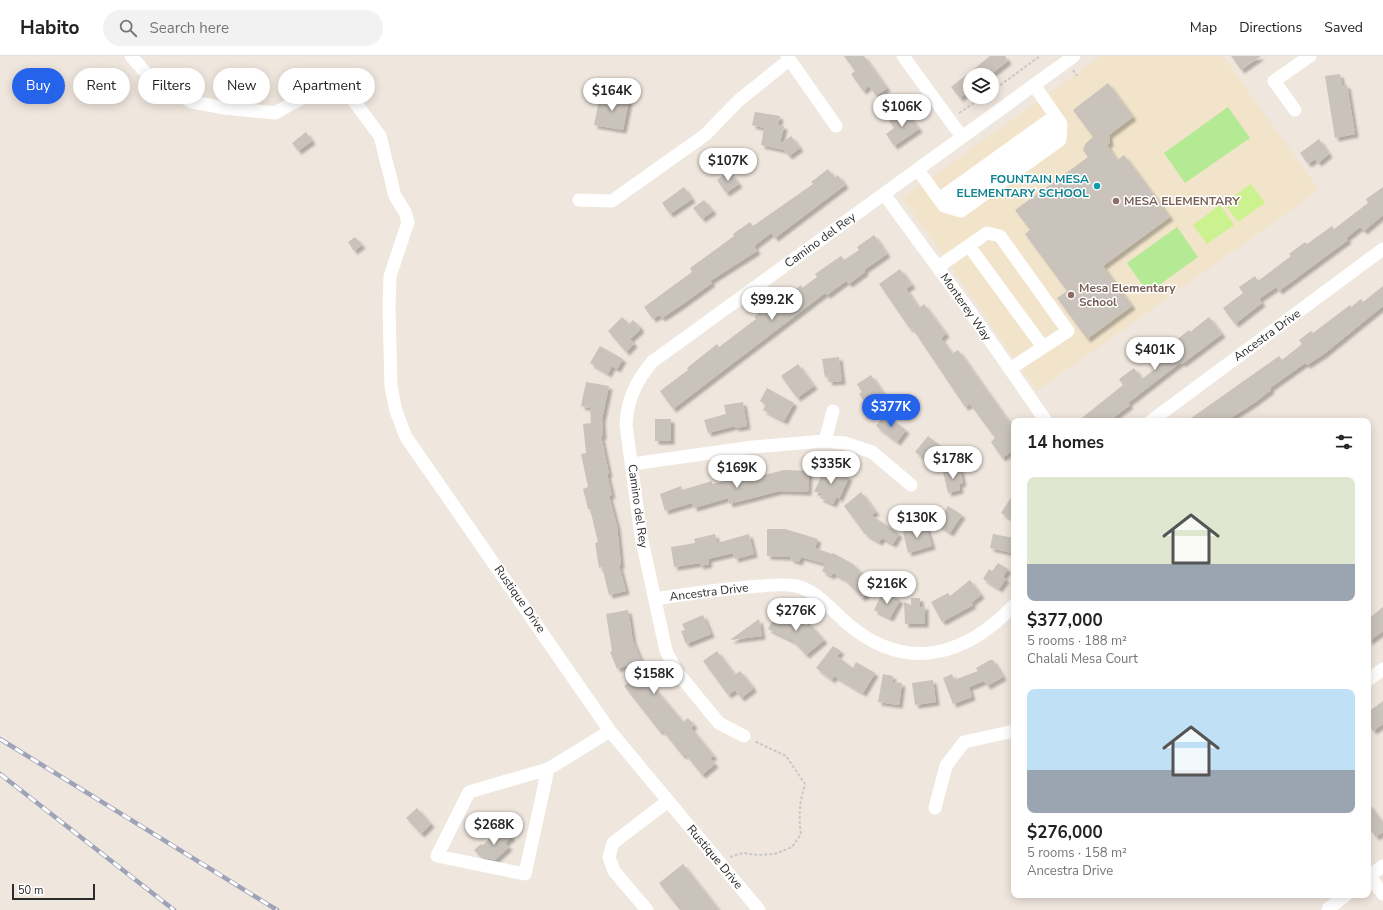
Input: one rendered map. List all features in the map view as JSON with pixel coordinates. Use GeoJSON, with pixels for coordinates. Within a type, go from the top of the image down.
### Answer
{"type":"FeatureCollection","features":[{"type":"Feature","properties":{"kind":"street","name":"Rustique Drive"},"geometry":{"type":"LineString","coordinates":[[131,56],[151,79],[192,102],[225,108],[275,113],[322,87],[342,85],[380,136],[395,196],[405,212],[408,222],[390,276],[389,347],[391,387],[396,411],[406,437],[429,467],[610,731],[759,910]]}},
{"type":"Feature","properties":{"kind":"street"},"geometry":{"type":"LineString","coordinates":[[903,56],[962,137]]}},
{"type":"Feature","properties":{"kind":"street","name":"Camino del Rey"},"geometry":{"type":"LineString","coordinates":[[744,736],[719,724],[677,672],[666,651],[641,536],[626,425],[627,410],[639,378],[652,362],[1074,56]]}},
{"type":"Feature","properties":{"kind":"street"},"geometry":{"type":"LineString","coordinates":[[1295,110],[1274,81],[1310,56]]}},
{"type":"Feature","properties":{"kind":"street"},"geometry":{"type":"LineString","coordinates":[[579,200],[612,201],[705,135],[738,101],[788,58],[836,126]]}},
{"type":"Feature","properties":{"kind":"street"},"geometry":{"type":"LineString","coordinates":[[918,170],[944,203],[961,211],[1060,140],[1058,121],[1034,85]]}},
{"type":"Feature","properties":{"kind":"street"},"geometry":{"type":"LineString","coordinates":[[944,203],[1058,121]]}},
{"type":"Feature","properties":{"kind":"street","name":"Monterey Way"},"geometry":{"type":"LineString","coordinates":[[884,194],[938,267],[1044,418]]}},
{"type":"Feature","properties":{"kind":"street"},"geometry":{"type":"LineString","coordinates":[[938,267],[987,233],[1000,236],[1068,331],[1010,369]]}},
{"type":"Feature","properties":{"kind":"street"},"geometry":{"type":"LineString","coordinates":[[969,246],[1043,347]]}},
{"type":"Feature","properties":{"kind":"street","name":"Ancestra Drive"},"geometry":{"type":"LineString","coordinates":[[1155,418],[1383,249]]}},
{"type":"Feature","properties":{"kind":"street"},"geometry":{"type":"LineString","coordinates":[[825,442],[834,411]]}},
{"type":"Feature","properties":{"kind":"street"},"geometry":{"type":"LineString","coordinates":[[632,464],[753,447],[825,442],[846,443],[872,452],[911,485]]}},
{"type":"Feature","properties":{"kind":"street","name":"Ancestra Drive"},"geometry":{"type":"LineString","coordinates":[[655,599],[702,591],[780,584],[797,586],[814,594],[862,636],[876,644],[900,652],[922,655],[943,651],[966,642],[986,630],[1011,608]]}},
{"type":"Feature","properties":{"kind":"street"},"geometry":{"type":"LineString","coordinates":[[1371,678],[1383,669]]}},
{"type":"Feature","properties":{"kind":"street"},"geometry":{"type":"LineString","coordinates":[[548,769],[525,874],[437,856],[469,792],[548,769],[610,731]]}},
{"type":"Feature","properties":{"kind":"street"},"geometry":{"type":"LineString","coordinates":[[935,808],[946,766],[964,742],[1011,733]]}},
{"type":"Feature","properties":{"kind":"street"},"geometry":{"type":"LineString","coordinates":[[647,910],[614,870],[609,857],[613,843],[668,801]]}},
{"type":"Feature","properties":{"kind":"street"},"geometry":{"type":"LineString","coordinates":[[1371,874],[1383,866]]}},
{"type":"Feature","properties":{"kind":"street"},"geometry":{"type":"LineString","coordinates":[[1371,880],[1383,894]]}},
{"type":"Feature","properties":{"kind":"street"},"geometry":{"type":"LineString","coordinates":[[1328,909],[1342,898]]}},
{"type":"Feature","properties":{"kind":"path"},"geometry":{"type":"LineString","coordinates":[[999,86],[1040,56]]}},
{"type":"Feature","properties":{"kind":"path"},"geometry":{"type":"LineString","coordinates":[[956,108],[960,114],[974,104]]}},
{"type":"Feature","properties":{"kind":"path"},"geometry":{"type":"LineString","coordinates":[[720,863],[742,853],[757,855],[775,854],[792,846],[801,834],[799,823],[800,801],[805,784],[786,756],[744,736]]}},
{"type":"Feature","properties":{"kind":"shaded area","name":"Mesa Elementary School"},"geometry":{"type":"Polygon","coordinates":[[[1101,56],[1223,56],[1319,190],[1037,391],[903,198],[1101,56]]]}},
{"type":"Feature","properties":{"kind":"green space"},"geometry":{"type":"Polygon","coordinates":[[[1228,107],[1250,138],[1185,183],[1164,153],[1228,107]]]}},
{"type":"Feature","properties":{"kind":"green space"},"geometry":{"type":"Polygon","coordinates":[[[1251,184],[1265,203],[1238,222],[1224,203],[1251,184]]]}},
{"type":"Feature","properties":{"kind":"green space"},"geometry":{"type":"Polygon","coordinates":[[[1220,205],[1234,225],[1207,244],[1193,225],[1220,205]]]}},
{"type":"Feature","properties":{"kind":"green space"},"geometry":{"type":"Polygon","coordinates":[[[1177,227],[1198,257],[1148,293],[1127,263],[1177,227]]]}},
{"type":"Feature","properties":{"kind":"building"},"geometry":{"type":"Polygon","coordinates":[[[844,56],[864,56],[887,88],[876,96],[869,86],[863,91],[851,74],[855,71],[844,56]]]}},
{"type":"Feature","properties":{"kind":"building"},"geometry":{"type":"Polygon","coordinates":[[[990,56],[1005,56],[1008,61],[999,68],[975,68],[990,56]]]}},
{"type":"Feature","properties":{"kind":"building"},"geometry":{"type":"Polygon","coordinates":[[[1231,56],[1261,56],[1241,70],[1231,56]]]}},
{"type":"Feature","properties":{"kind":"building"},"geometry":{"type":"Polygon","coordinates":[[[1340,74],[1342,85],[1347,85],[1355,134],[1335,138],[1325,76],[1340,74]]]}},
{"type":"Feature","properties":{"kind":"building"},"geometry":{"type":"Polygon","coordinates":[[[963,77],[963,96],[960,98],[951,87],[963,77]]]}},
{"type":"Feature","properties":{"kind":"building","name":"FOUNTAIN MESA ELEMENTARY SCHOOL"},"geometry":{"type":"Polygon","coordinates":[[[1108,83],[1133,117],[1109,135],[1110,143],[1107,145],[1117,160],[1124,155],[1170,217],[1103,266],[1132,306],[1087,339],[1057,298],[1067,291],[1025,234],[1030,230],[1015,210],[1088,157],[1083,150],[1085,144],[1093,137],[1073,110],[1108,83]]]}},
{"type":"Feature","properties":{"kind":"building"},"geometry":{"type":"Polygon","coordinates":[[[600,95],[629,100],[623,130],[594,125],[600,95]]]}},
{"type":"Feature","properties":{"kind":"building"},"geometry":{"type":"Polygon","coordinates":[[[905,110],[919,129],[894,146],[886,134],[894,128],[889,121],[905,110]]]}},
{"type":"Feature","properties":{"kind":"building"},"geometry":{"type":"Polygon","coordinates":[[[755,112],[780,116],[778,125],[784,126],[780,144],[791,136],[800,148],[789,156],[784,150],[761,145],[764,128],[752,125],[755,112]]]}},
{"type":"Feature","properties":{"kind":"building"},"geometry":{"type":"Polygon","coordinates":[[[306,132],[312,141],[298,151],[292,143],[306,132]]]}},
{"type":"Feature","properties":{"kind":"building"},"geometry":{"type":"Polygon","coordinates":[[[1319,139],[1329,154],[1318,163],[1315,159],[1308,164],[1300,153],[1319,139]]]}},
{"type":"Feature","properties":{"kind":"building"},"geometry":{"type":"Polygon","coordinates":[[[828,169],[835,178],[838,175],[845,185],[775,238],[771,233],[754,246],[757,251],[710,281],[712,283],[680,306],[662,318],[659,315],[653,319],[644,307],[692,272],[690,268],[734,236],[733,234],[750,222],[753,226],[813,184],[811,182],[828,169]]]}},
{"type":"Feature","properties":{"kind":"building"},"geometry":{"type":"Polygon","coordinates":[[[729,171],[739,184],[726,193],[717,180],[729,171]]]}},
{"type":"Feature","properties":{"kind":"building"},"geometry":{"type":"Polygon","coordinates":[[[684,187],[692,199],[670,214],[662,203],[684,187]]]}},
{"type":"Feature","properties":{"kind":"building"},"geometry":{"type":"Polygon","coordinates":[[[1383,187],[1383,215],[1364,231],[1360,227],[1346,238],[1348,240],[1279,291],[1276,287],[1259,299],[1262,303],[1235,324],[1223,308],[1243,293],[1239,287],[1255,276],[1258,281],[1291,256],[1289,254],[1305,242],[1307,244],[1332,226],[1334,229],[1368,203],[1366,199],[1383,187]]]}},
{"type":"Feature","properties":{"kind":"building"},"geometry":{"type":"Polygon","coordinates":[[[704,200],[713,211],[702,219],[693,208],[704,200]]]}},
{"type":"Feature","properties":{"kind":"building"},"geometry":{"type":"Polygon","coordinates":[[[874,235],[887,254],[864,270],[865,272],[849,284],[846,281],[827,295],[825,293],[673,409],[660,391],[688,370],[687,368],[717,344],[719,347],[756,319],[754,317],[762,311],[764,314],[801,285],[802,288],[817,277],[815,274],[841,256],[844,260],[859,250],[857,247],[874,235]]]}},
{"type":"Feature","properties":{"kind":"building"},"geometry":{"type":"Polygon","coordinates":[[[355,237],[362,245],[354,251],[348,242],[355,237]]]}},
{"type":"Feature","properties":{"kind":"building"},"geometry":{"type":"Polygon","coordinates":[[[900,269],[912,285],[906,289],[919,308],[924,304],[946,334],[941,338],[952,354],[958,350],[1011,425],[1011,452],[1002,458],[991,442],[995,438],[970,404],[965,407],[912,328],[910,329],[879,284],[900,269]]]}},
{"type":"Feature","properties":{"kind":"building"},"geometry":{"type":"Polygon","coordinates":[[[1383,286],[1383,306],[1324,354],[1307,365],[1305,363],[1270,388],[1271,390],[1254,403],[1231,418],[1191,418],[1279,356],[1282,360],[1302,344],[1299,340],[1311,331],[1313,333],[1350,305],[1351,307],[1361,299],[1363,302],[1383,286]]]}},
{"type":"Feature","properties":{"kind":"building"},"geometry":{"type":"Polygon","coordinates":[[[622,317],[629,324],[633,320],[640,327],[640,330],[630,339],[634,344],[626,352],[608,331],[622,317]]]}},
{"type":"Feature","properties":{"kind":"building"},"geometry":{"type":"Polygon","coordinates":[[[1209,317],[1222,334],[1182,364],[1181,362],[1128,403],[1130,405],[1113,418],[1082,418],[1123,385],[1119,379],[1134,368],[1142,379],[1155,369],[1150,361],[1189,330],[1190,332],[1209,317]]]}},
{"type":"Feature","properties":{"kind":"building"},"geometry":{"type":"Polygon","coordinates":[[[600,346],[623,359],[617,369],[612,366],[608,374],[590,363],[600,346]]]}},
{"type":"Feature","properties":{"kind":"building"},"geometry":{"type":"Polygon","coordinates":[[[839,357],[842,381],[829,382],[828,375],[825,378],[822,359],[839,357]]]}},
{"type":"Feature","properties":{"kind":"building"},"geometry":{"type":"Polygon","coordinates":[[[798,364],[814,386],[797,398],[781,376],[798,364]]]}},
{"type":"Feature","properties":{"kind":"building"},"geometry":{"type":"Polygon","coordinates":[[[871,375],[883,393],[866,404],[859,394],[862,392],[857,384],[871,375]]]}},
{"type":"Feature","properties":{"kind":"building"},"geometry":{"type":"Polygon","coordinates":[[[586,382],[609,386],[602,419],[603,436],[601,436],[612,495],[609,496],[617,526],[621,565],[619,565],[626,591],[609,595],[602,567],[599,568],[595,543],[598,542],[590,509],[588,509],[583,489],[588,487],[581,454],[586,453],[583,424],[591,423],[590,408],[581,406],[586,382]]]}},
{"type":"Feature","properties":{"kind":"building"},"geometry":{"type":"Polygon","coordinates":[[[767,388],[794,403],[784,421],[763,410],[766,405],[760,401],[767,388]]]}},
{"type":"Feature","properties":{"kind":"building"},"geometry":{"type":"Polygon","coordinates":[[[743,402],[747,426],[736,428],[735,426],[708,433],[704,420],[726,414],[724,405],[743,402]]]}},
{"type":"Feature","properties":{"kind":"building"},"geometry":{"type":"Polygon","coordinates":[[[885,414],[906,430],[897,442],[876,426],[885,414]]]}},
{"type":"Feature","properties":{"kind":"building"},"geometry":{"type":"Polygon","coordinates":[[[655,419],[671,419],[671,441],[655,441],[655,419]]]}},
{"type":"Feature","properties":{"kind":"building"},"geometry":{"type":"Polygon","coordinates":[[[928,436],[947,451],[935,467],[915,452],[928,436]]]}},
{"type":"Feature","properties":{"kind":"building"},"geometry":{"type":"Polygon","coordinates":[[[826,466],[849,477],[839,499],[837,496],[833,504],[820,498],[822,493],[814,492],[826,466]]]}},
{"type":"Feature","properties":{"kind":"building"},"geometry":{"type":"Polygon","coordinates":[[[960,468],[963,483],[959,484],[960,490],[948,493],[943,472],[960,468]]]}},
{"type":"Feature","properties":{"kind":"building"},"geometry":{"type":"Polygon","coordinates":[[[784,470],[809,471],[808,492],[779,491],[729,504],[728,498],[694,508],[692,503],[665,511],[660,494],[681,486],[682,490],[712,481],[712,484],[739,478],[740,481],[784,470]]]}},
{"type":"Feature","properties":{"kind":"building"},"geometry":{"type":"Polygon","coordinates":[[[861,492],[876,512],[871,515],[899,534],[893,544],[882,538],[879,542],[865,534],[844,506],[861,492]]]}},
{"type":"Feature","properties":{"kind":"building"},"geometry":{"type":"Polygon","coordinates":[[[1011,498],[1011,519],[1001,513],[1011,498]]]}},
{"type":"Feature","properties":{"kind":"building"},"geometry":{"type":"Polygon","coordinates":[[[948,506],[962,515],[950,533],[934,522],[940,513],[943,514],[948,506]]]}},
{"type":"Feature","properties":{"kind":"building"},"geometry":{"type":"Polygon","coordinates":[[[926,526],[932,546],[908,553],[903,532],[926,526]]]}},
{"type":"Feature","properties":{"kind":"building"},"geometry":{"type":"Polygon","coordinates":[[[767,529],[785,529],[818,539],[815,548],[832,554],[833,553],[853,564],[874,587],[862,598],[844,579],[833,573],[831,576],[822,571],[826,564],[801,557],[799,562],[790,559],[791,557],[767,556],[767,529]]]}},
{"type":"Feature","properties":{"kind":"building"},"geometry":{"type":"Polygon","coordinates":[[[715,534],[717,543],[749,534],[754,554],[735,559],[733,553],[708,559],[709,564],[700,566],[700,563],[674,567],[671,547],[695,543],[694,539],[715,534]]]}},
{"type":"Feature","properties":{"kind":"building"},"geometry":{"type":"Polygon","coordinates":[[[993,534],[1011,537],[1011,553],[990,548],[993,534]]]}},
{"type":"Feature","properties":{"kind":"building"},"geometry":{"type":"Polygon","coordinates":[[[998,563],[1008,569],[1003,577],[1006,579],[999,589],[983,579],[989,569],[992,571],[998,563]]]}},
{"type":"Feature","properties":{"kind":"building"},"geometry":{"type":"Polygon","coordinates":[[[970,580],[981,595],[971,603],[973,605],[942,622],[931,602],[948,593],[950,596],[970,580]]]}},
{"type":"Feature","properties":{"kind":"building"},"geometry":{"type":"Polygon","coordinates":[[[883,591],[900,600],[890,618],[874,610],[883,591]]]}},
{"type":"Feature","properties":{"kind":"building"},"geometry":{"type":"Polygon","coordinates":[[[911,598],[920,598],[920,608],[925,605],[925,624],[905,624],[904,602],[911,605],[911,598]]]}},
{"type":"Feature","properties":{"kind":"building"},"geometry":{"type":"Polygon","coordinates":[[[1383,607],[1383,631],[1371,640],[1371,617],[1383,607]]]}},
{"type":"Feature","properties":{"kind":"building"},"geometry":{"type":"Polygon","coordinates":[[[628,610],[633,641],[643,665],[637,667],[683,722],[688,718],[694,725],[691,728],[714,756],[710,758],[715,764],[702,775],[685,754],[683,756],[662,730],[660,732],[624,686],[633,679],[628,665],[617,669],[610,652],[612,651],[606,614],[628,610]]]}},
{"type":"Feature","properties":{"kind":"building"},"geometry":{"type":"Polygon","coordinates":[[[778,610],[807,625],[809,623],[824,640],[806,655],[793,641],[768,629],[778,610]]]}},
{"type":"Feature","properties":{"kind":"building"},"geometry":{"type":"Polygon","coordinates":[[[703,615],[711,634],[686,644],[681,631],[685,630],[682,624],[703,615]]]}},
{"type":"Feature","properties":{"kind":"building"},"geometry":{"type":"Polygon","coordinates":[[[759,619],[762,636],[730,640],[759,619]]]}},
{"type":"Feature","properties":{"kind":"building"},"geometry":{"type":"Polygon","coordinates":[[[833,646],[841,651],[837,656],[853,668],[856,662],[875,673],[863,693],[834,676],[832,680],[816,668],[833,646]]]}},
{"type":"Feature","properties":{"kind":"building"},"geometry":{"type":"Polygon","coordinates":[[[717,651],[735,675],[740,671],[752,686],[753,689],[741,698],[735,690],[728,695],[703,661],[717,651]]]}},
{"type":"Feature","properties":{"kind":"building"},"geometry":{"type":"Polygon","coordinates":[[[990,660],[993,660],[1003,677],[987,686],[984,681],[969,687],[972,697],[953,704],[943,678],[952,674],[954,680],[978,671],[976,668],[990,660]]]}},
{"type":"Feature","properties":{"kind":"building"},"geometry":{"type":"Polygon","coordinates":[[[883,674],[893,676],[892,682],[902,683],[899,705],[878,702],[883,674]]]}},
{"type":"Feature","properties":{"kind":"building"},"geometry":{"type":"Polygon","coordinates":[[[933,680],[936,702],[915,705],[912,683],[933,680]]]}},
{"type":"Feature","properties":{"kind":"building"},"geometry":{"type":"Polygon","coordinates":[[[1383,701],[1383,724],[1373,731],[1371,728],[1371,710],[1383,701]]]}},
{"type":"Feature","properties":{"kind":"building"},"geometry":{"type":"Polygon","coordinates":[[[1371,807],[1383,823],[1383,832],[1376,837],[1371,831],[1371,807]]]}},
{"type":"Feature","properties":{"kind":"building"},"geometry":{"type":"Polygon","coordinates":[[[417,808],[431,824],[421,834],[406,818],[417,808]]]}},
{"type":"Feature","properties":{"kind":"building"},"geometry":{"type":"Polygon","coordinates":[[[502,827],[512,837],[505,843],[509,847],[495,860],[481,857],[474,850],[481,844],[483,845],[502,827]]]}},
{"type":"Feature","properties":{"kind":"building"},"geometry":{"type":"Polygon","coordinates":[[[683,864],[719,910],[680,910],[659,883],[683,864]]]}},
{"type":"Feature","properties":{"kind":"railway"},"geometry":{"type":"LineString","coordinates":[[0,739],[277,910]]}},
{"type":"Feature","properties":{"kind":"railway"},"geometry":{"type":"LineString","coordinates":[[0,774],[174,910]]}},
{"type":"Feature","properties":{"kind":"place","name":"FOUNTAIN MESA ELEMENTARY SCHOOL"},"geometry":{"type":"Point","coordinates":[1097,186]}},
{"type":"Feature","properties":{"kind":"place","name":"MESA ELEMENTARY"},"geometry":{"type":"Point","coordinates":[1116,201]}},
{"type":"Feature","properties":{"kind":"place","name":"Mesa Elementary School"},"geometry":{"type":"Point","coordinates":[1071,295]}}]}
